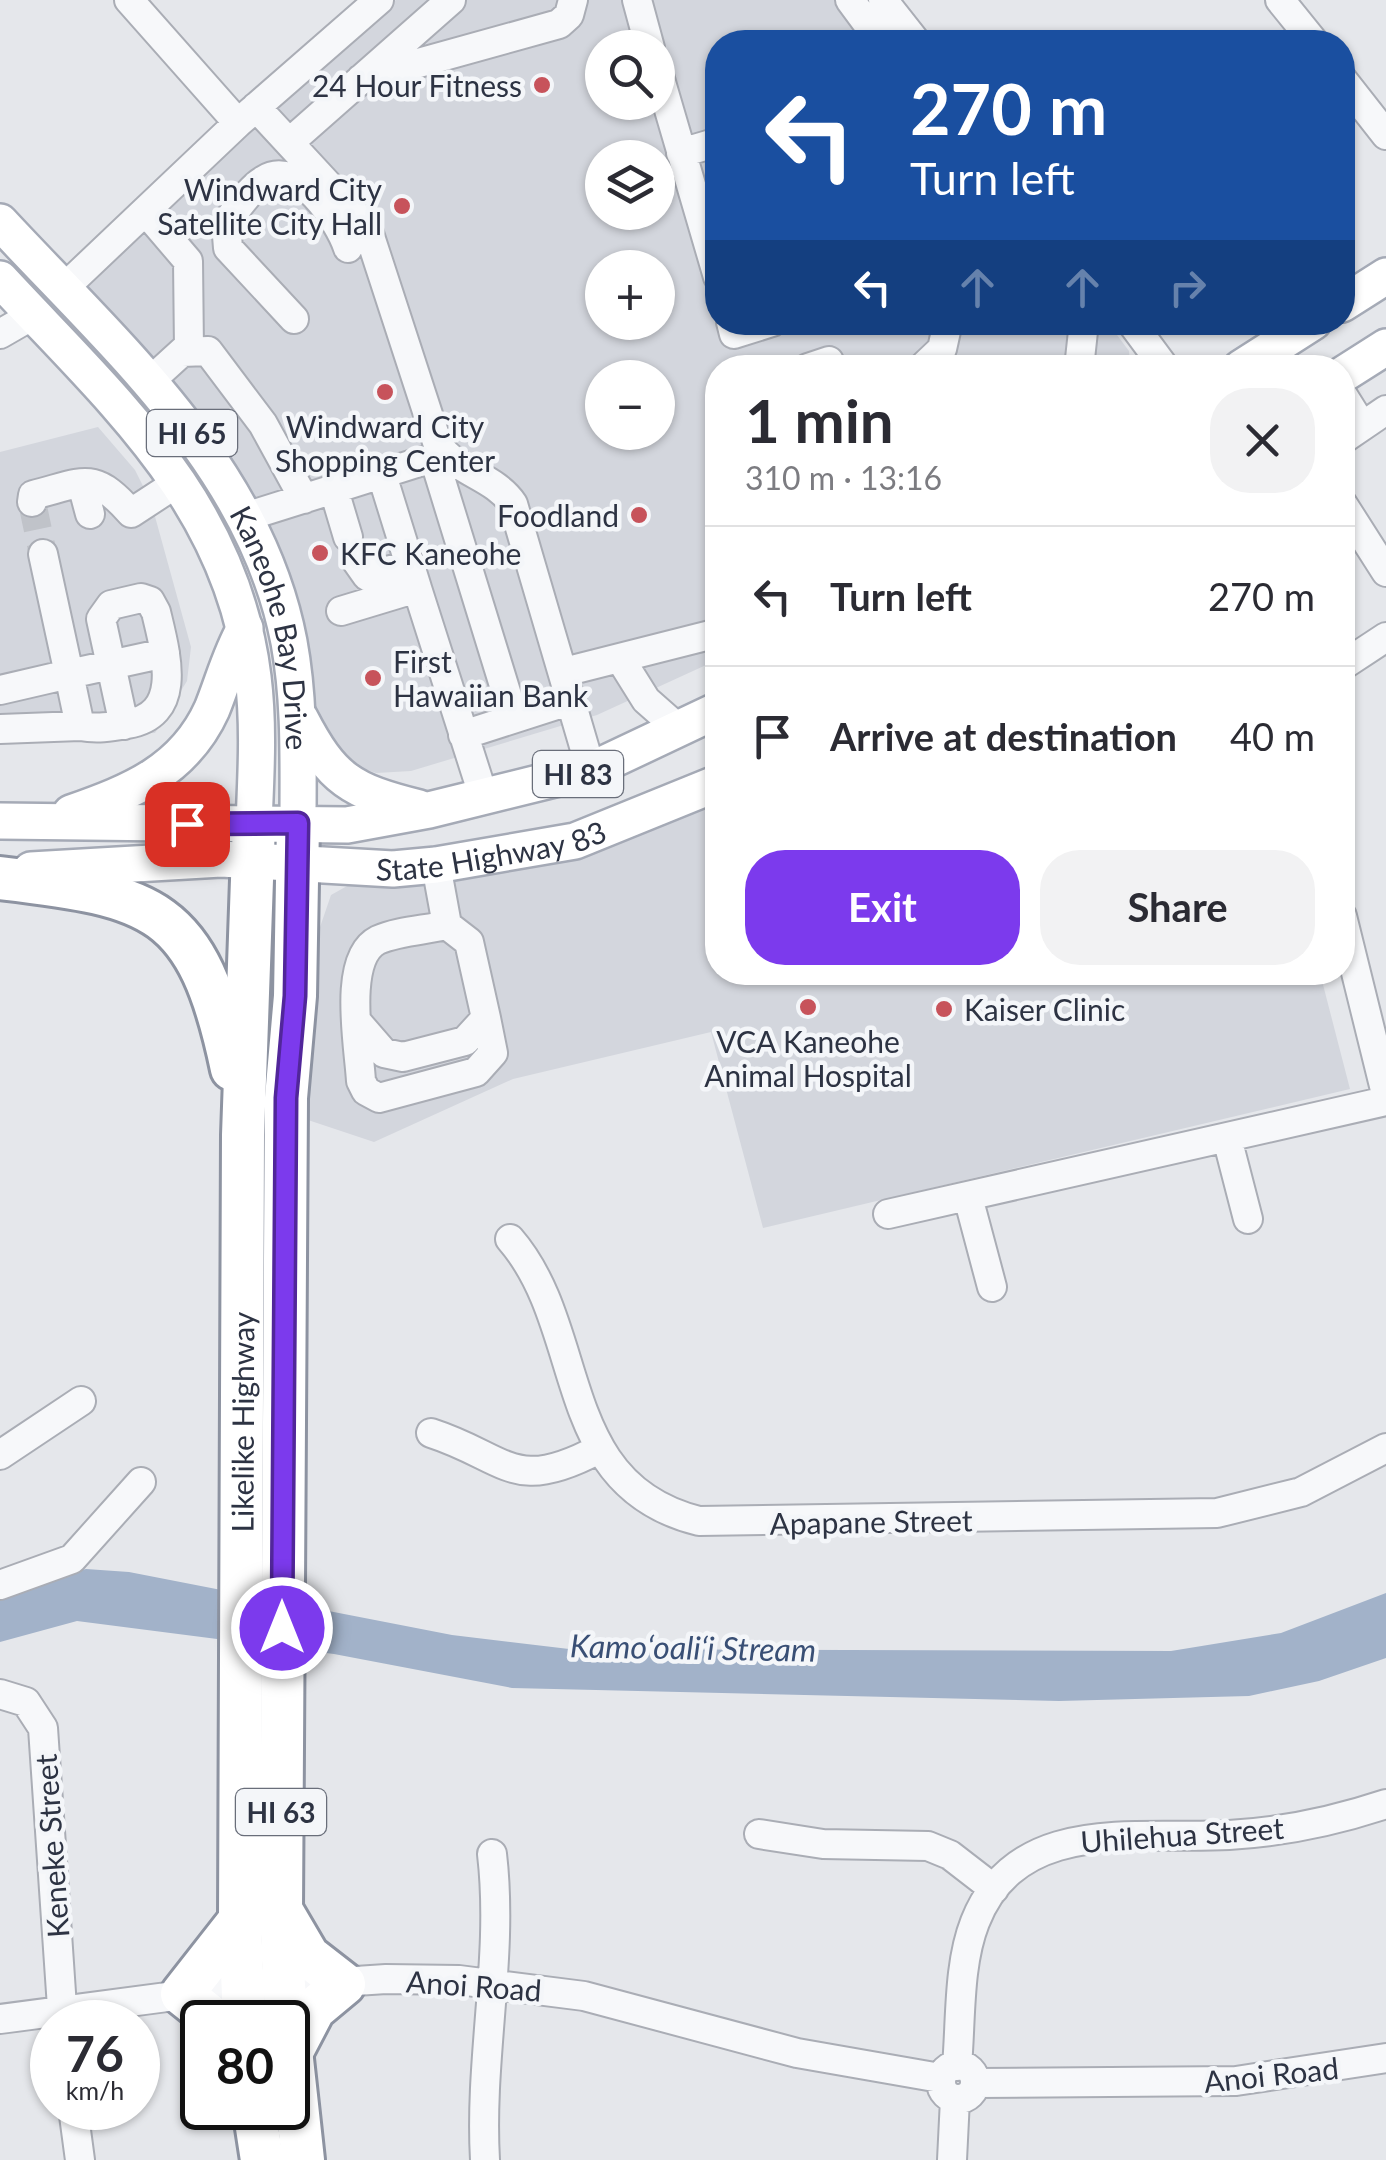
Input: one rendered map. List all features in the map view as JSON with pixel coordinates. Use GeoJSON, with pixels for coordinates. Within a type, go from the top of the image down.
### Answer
{"type":"FeatureCollection","features":[{"type":"Feature","properties":{"kind":"highway","name":"Likelike Highway"},"geometry":{"type":"LineString","coordinates":[[254,841],[244,1124],[262,1592],[282,1660],[260,1914],[257,1999]]}},
{"type":"Feature","properties":{"kind":"highway","name":"Likelike Highway"},"geometry":{"type":"LineString","coordinates":[[260,1914],[242,1648],[262,1592],[286,1098],[295,996],[297,844]]}},
{"type":"Feature","properties":{"kind":"highway"},"geometry":{"type":"LineString","coordinates":[[0,875],[114,894],[167,922],[198,961],[214,995],[244,1124]]}},
{"type":"Feature","properties":{"kind":"highway"},"geometry":{"type":"LineString","coordinates":[[190,2000],[182,1994],[260,1914],[344,1984],[310,2017]]}},
{"type":"Feature","properties":{"kind":"highway"},"geometry":{"type":"LineString","coordinates":[[257,2130],[262,2160]]}},
{"type":"Feature","properties":{"kind":"highway","name":"Likelike Highway"},"geometry":{"type":"LineString","coordinates":[[300,2130],[303,2160]]}},
{"type":"Feature","properties":{"kind":"main road","name":"Kaneohe Bay Drive"},"geometry":{"type":"LineString","coordinates":[[0,222],[202,446],[245,517],[280,604],[298,714],[297,844]]}},
{"type":"Feature","properties":{"kind":"main road","name":"Kaneohe Bay Drive"},"geometry":{"type":"LineString","coordinates":[[0,279],[150,440],[180,481],[218,549],[244,628],[256,714],[254,841]]}},
{"type":"Feature","properties":{"kind":"main road"},"geometry":{"type":"LineString","coordinates":[[34,315],[62,290]]}},
{"type":"Feature","properties":{"kind":"main road"},"geometry":{"type":"LineString","coordinates":[[1261,355],[1292,335]]}},
{"type":"Feature","properties":{"kind":"main road"},"geometry":{"type":"LineString","coordinates":[[1295,355],[1315,335]]}},
{"type":"Feature","properties":{"kind":"main road"},"geometry":{"type":"LineString","coordinates":[[1355,367],[1386,347]]}},
{"type":"Feature","properties":{"kind":"main road"},"geometry":{"type":"LineString","coordinates":[[48,821],[128,793],[181,756],[206,721],[244,628]]}},
{"type":"Feature","properties":{"kind":"main road"},"geometry":{"type":"LineString","coordinates":[[298,714],[319,754],[342,780],[364,793],[429,810]]}},
{"type":"Feature","properties":{"kind":"main road","name":"HI 83"},"geometry":{"type":"LineString","coordinates":[[297,844],[347,825],[484,798],[591,770],[705,717]]}},
{"type":"Feature","properties":{"kind":"main road","name":"State Highway 83"},"geometry":{"type":"LineString","coordinates":[[254,841],[297,844],[393,868],[436,865],[575,841],[705,788]]}},
{"type":"Feature","properties":{"kind":"main road"},"geometry":{"type":"LineString","coordinates":[[0,821],[48,821],[254,841]]}},
{"type":"Feature","properties":{"kind":"main road"},"geometry":{"type":"LineString","coordinates":[[0,875],[254,841]]}},
{"type":"Feature","properties":{"kind":"main road","name":"HI 83"},"geometry":{"type":"LineString","coordinates":[[295,996],[309,916],[319,897],[340,878],[393,868]]}},
{"type":"Feature","properties":{"kind":"street"},"geometry":{"type":"LineString","coordinates":[[129,0],[247,115],[290,142],[355,210],[377,253],[514,718]]}},
{"type":"Feature","properties":{"kind":"street"},"geometry":{"type":"LineString","coordinates":[[62,290],[247,115],[379,0]]}},
{"type":"Feature","properties":{"kind":"street"},"geometry":{"type":"LineString","coordinates":[[361,80],[559,24],[569,15],[573,0]]}},
{"type":"Feature","properties":{"kind":"street"},"geometry":{"type":"LineString","coordinates":[[636,0],[645,30]]}},
{"type":"Feature","properties":{"kind":"street"},"geometry":{"type":"LineString","coordinates":[[850,0],[872,30]]}},
{"type":"Feature","properties":{"kind":"street"},"geometry":{"type":"LineString","coordinates":[[883,0],[907,30]]}},
{"type":"Feature","properties":{"kind":"street"},"geometry":{"type":"LineString","coordinates":[[1280,0],[1304,30]]}},
{"type":"Feature","properties":{"kind":"street"},"geometry":{"type":"LineString","coordinates":[[290,142],[445,2]]}},
{"type":"Feature","properties":{"kind":"street"},"geometry":{"type":"LineString","coordinates":[[1355,96],[1386,135]]}},
{"type":"Feature","properties":{"kind":"street"},"geometry":{"type":"LineString","coordinates":[[672,120],[682,153],[705,199]]}},
{"type":"Feature","properties":{"kind":"street"},"geometry":{"type":"LineString","coordinates":[[682,153],[705,146]]}},
{"type":"Feature","properties":{"kind":"street"},"geometry":{"type":"LineString","coordinates":[[294,319],[228,248],[225,231],[231,217],[272,189],[287,188],[348,248],[360,256],[377,253]]}},
{"type":"Feature","properties":{"kind":"street"},"geometry":{"type":"LineString","coordinates":[[147,213],[188,261],[189,350]]}},
{"type":"Feature","properties":{"kind":"street"},"geometry":{"type":"LineString","coordinates":[[0,334],[34,315]]}},
{"type":"Feature","properties":{"kind":"street"},"geometry":{"type":"LineString","coordinates":[[148,383],[175,356],[189,350],[208,351],[240,389],[304,499]]}},
{"type":"Feature","properties":{"kind":"street"},"geometry":{"type":"LineString","coordinates":[[1355,431],[1386,410]]}},
{"type":"Feature","properties":{"kind":"street"},"geometry":{"type":"LineString","coordinates":[[245,517],[439,456],[498,486],[513,504],[591,770]]}},
{"type":"Feature","properties":{"kind":"street"},"geometry":{"type":"LineString","coordinates":[[382,475],[484,798]]}},
{"type":"Feature","properties":{"kind":"street"},"geometry":{"type":"LineString","coordinates":[[32,502],[33,495],[102,483],[131,513],[180,481]]}},
{"type":"Feature","properties":{"kind":"street"},"geometry":{"type":"LineString","coordinates":[[82,484],[90,514]]}},
{"type":"Feature","properties":{"kind":"street"},"geometry":{"type":"LineString","coordinates":[[334,490],[354,555],[355,607],[414,577]]}},
{"type":"Feature","properties":{"kind":"street"},"geometry":{"type":"LineString","coordinates":[[1355,523],[1386,572]]}},
{"type":"Feature","properties":{"kind":"street"},"geometry":{"type":"LineString","coordinates":[[43,554],[80,726]]}},
{"type":"Feature","properties":{"kind":"street"},"geometry":{"type":"LineString","coordinates":[[354,555],[372,577],[414,577]]}},
{"type":"Feature","properties":{"kind":"street"},"geometry":{"type":"LineString","coordinates":[[0,729],[98,729],[144,722],[160,711],[168,688],[165,653],[156,612],[150,601],[141,598],[104,610],[101,619],[124,725]]}},
{"type":"Feature","properties":{"kind":"street"},"geometry":{"type":"LineString","coordinates":[[680,730],[646,700],[621,660],[705,636]]}},
{"type":"Feature","properties":{"kind":"street"},"geometry":{"type":"LineString","coordinates":[[1355,657],[1386,637]]}},
{"type":"Feature","properties":{"kind":"street"},"geometry":{"type":"LineString","coordinates":[[0,690],[165,653]]}},
{"type":"Feature","properties":{"kind":"street"},"geometry":{"type":"LineString","coordinates":[[463,734],[514,718],[630,656]]}},
{"type":"Feature","properties":{"kind":"street"},"geometry":{"type":"LineString","coordinates":[[436,865],[448,925],[468,942],[493,1053],[476,1072],[380,1098],[366,1091],[361,1081],[355,971],[364,951],[378,940],[448,925]]}},
{"type":"Feature","properties":{"kind":"street"},"geometry":{"type":"LineString","coordinates":[[888,1214],[1386,1098],[1355,970]]}},
{"type":"Feature","properties":{"kind":"street"},"geometry":{"type":"LineString","coordinates":[[358,1023],[384,1054],[403,1057],[465,1041],[486,1018]]}},
{"type":"Feature","properties":{"kind":"street"},"geometry":{"type":"LineString","coordinates":[[1227,1138],[1248,1219]]}},
{"type":"Feature","properties":{"kind":"street"},"geometry":{"type":"LineString","coordinates":[[968,1197],[992,1287]]}},
{"type":"Feature","properties":{"kind":"street","name":"Apapane Street"},"geometry":{"type":"LineString","coordinates":[[510,1239],[532,1271],[599,1449],[616,1474],[645,1499],[680,1516],[718,1524],[1217,1513],[1301,1492],[1386,1448]]}},
{"type":"Feature","properties":{"kind":"street"},"geometry":{"type":"LineString","coordinates":[[0,1455],[81,1401]]}},
{"type":"Feature","properties":{"kind":"street"},"geometry":{"type":"LineString","coordinates":[[432,1433],[500,1466],[529,1472],[556,1469],[599,1449]]}},
{"type":"Feature","properties":{"kind":"street"},"geometry":{"type":"LineString","coordinates":[[0,1585],[72,1559],[141,1482]]}},
{"type":"Feature","properties":{"kind":"street","name":"Keneke Street"},"geometry":{"type":"LineString","coordinates":[[0,1694],[26,1702],[43,1728],[61,2000]]}},
{"type":"Feature","properties":{"kind":"street","name":"Uhilehua Street"},"geometry":{"type":"LineString","coordinates":[[952,2160],[970,1938],[994,1889],[1036,1852],[1072,1839],[1275,1830],[1386,1804]]}},
{"type":"Feature","properties":{"kind":"street"},"geometry":{"type":"LineString","coordinates":[[760,1834],[824,1844],[928,1846],[950,1855],[994,1889]]}},
{"type":"Feature","properties":{"kind":"street"},"geometry":{"type":"LineString","coordinates":[[485,2160],[483,2081],[494,1982],[496,1897],[492,1854]]}},
{"type":"Feature","properties":{"kind":"street","name":"Anoi Road"},"geometry":{"type":"LineString","coordinates":[[151,2000],[182,1994],[257,1999],[386,1979],[494,1982],[584,1996],[797,2053],[957,2081],[1236,2081],[1386,2058]]}},
{"type":"Feature","properties":{"kind":"street","name":"Anoi Road"},"geometry":{"type":"LineString","coordinates":[[0,2020],[30,2019]]}},
{"type":"Feature","properties":{"kind":"street"},"geometry":{"type":"LineString","coordinates":[[76,2130],[80,2160]]}},
{"type":"Feature","properties":{"kind":"shaded area","name":"Windward City Shopping Center"},"geometry":{"type":"Polygon","coordinates":[[[396,0],[859,0],[883,30],[705,30],[705,335],[1117,335],[1129,355],[705,355],[705,666],[597,715],[411,771],[376,773],[342,758],[311,708],[299,630],[85,291],[86,281],[259,118],[396,0]]]}},
{"type":"Feature","properties":{"kind":"shaded area"},"geometry":{"type":"Polygon","coordinates":[[[98,427],[135,470],[151,502],[191,647],[187,681],[155,733],[0,736],[0,452],[98,427]]]}},
{"type":"Feature","properties":{"kind":"shaded area"},"geometry":{"type":"Polygon","coordinates":[[[705,790],[705,985],[1323,985],[1350,1089],[763,1228],[711,1032],[513,1079],[374,1142],[302,1118],[318,933],[331,895],[356,881],[705,790]]]}},
{"type":"Feature","properties":{"kind":"water"},"geometry":{"type":"Polygon","coordinates":[[[86,1569],[129,1572],[452,1635],[569,1649],[1171,1651],[1281,1633],[1386,1593],[1386,1658],[1319,1681],[1249,1696],[1059,1701],[512,1688],[334,1654],[77,1621],[0,1642],[0,1591],[86,1569]]]}},
{"type":"Feature","properties":{"kind":"tunnel"},"geometry":{"type":"LineString","coordinates":[[32,502],[43,554]]}},
{"type":"Feature","properties":{"kind":"place","name":"24 Hour Fitness"},"geometry":{"type":"Point","coordinates":[542,85]}},
{"type":"Feature","properties":{"kind":"place","name":"Windward City Satellite City Hall"},"geometry":{"type":"Point","coordinates":[402,206]}},
{"type":"Feature","properties":{"kind":"place","name":"Windward City Shopping Center"},"geometry":{"type":"Point","coordinates":[385,392]}},
{"type":"Feature","properties":{"kind":"place","name":"Foodland"},"geometry":{"type":"Point","coordinates":[639,515]}},
{"type":"Feature","properties":{"kind":"place","name":"KFC Kaneohe"},"geometry":{"type":"Point","coordinates":[320,553]}},
{"type":"Feature","properties":{"kind":"place","name":"First Hawaiian Bank"},"geometry":{"type":"Point","coordinates":[373,678]}},
{"type":"Feature","properties":{"kind":"place","name":"VCA Kaneohe Animal Hospital"},"geometry":{"type":"Point","coordinates":[808,1007]}},
{"type":"Feature","properties":{"kind":"place","name":"Kaiser Clinic"},"geometry":{"type":"Point","coordinates":[944,1009]}},
{"type":"Feature","properties":{"kind":"route"},"geometry":{"type":"LineString","coordinates":[[187,824],[298,823],[295,996],[286,1098],[282,1628]]}},
{"type":"Feature","properties":{"kind":"water label","name":"Kamoʻoaliʻi Stream"},"geometry":{"type":"Point","coordinates":[693,1647]}}]}
